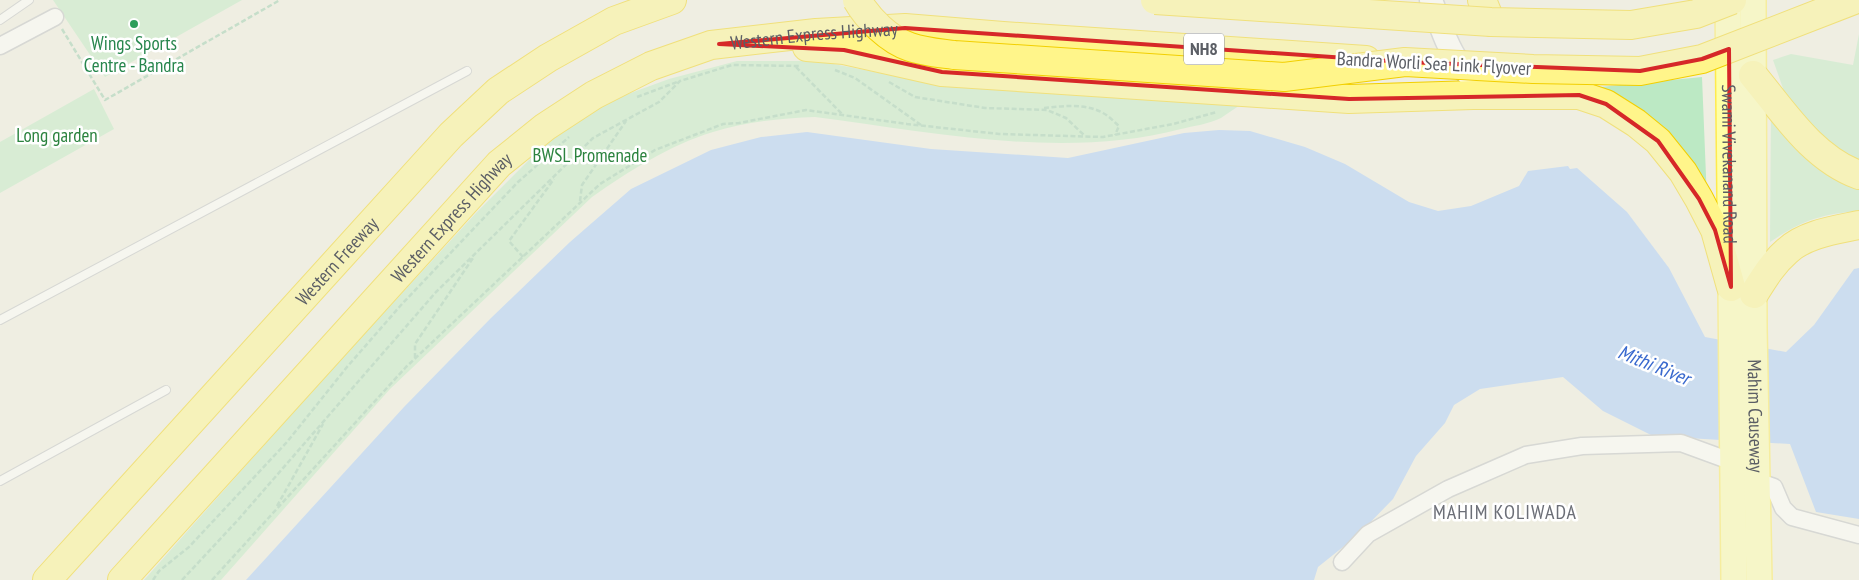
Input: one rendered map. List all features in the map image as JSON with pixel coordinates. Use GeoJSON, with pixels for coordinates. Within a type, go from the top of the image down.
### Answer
{"type":"FeatureCollection","features":[{"type":"Feature","properties":{"kind":"highway","name":"Western Freeway"},"geometry":{"type":"LineString","coordinates":[[47,580],[451,135],[498,91],[548,58],[614,21],[672,0]]}},
{"type":"Feature","properties":{"kind":"highway"},"geometry":{"type":"LineString","coordinates":[[857,0],[874,23],[909,47],[954,55],[1284,77],[1405,62]]}},
{"type":"Feature","properties":{"kind":"highway"},"geometry":{"type":"LineString","coordinates":[[1155,0],[1486,11],[1631,25],[1696,14],[1732,0]]}},
{"type":"Feature","properties":{"kind":"highway","name":"Bandra Worli Sea Link Flyover"},"geometry":{"type":"LineString","coordinates":[[1002,36],[1405,62],[1533,69],[1640,71],[1702,59],[1854,0]]}},
{"type":"Feature","properties":{"kind":"highway"},"geometry":{"type":"LineString","coordinates":[[1825,12],[1859,10]]}},
{"type":"Feature","properties":{"kind":"highway","name":"Western Express Highway"},"geometry":{"type":"LineString","coordinates":[[122,580],[499,164],[545,127],[594,95],[651,66],[700,48],[719,44],[816,33],[905,28],[1002,36]]}},
{"type":"Feature","properties":{"kind":"highway"},"geometry":{"type":"LineString","coordinates":[[719,44],[785,45],[844,50],[942,72],[1349,99],[1530,94],[1579,95],[1606,104],[1636,123],[1658,141],[1682,172],[1699,199],[1743,290],[1788,250],[1811,237],[1859,225]]}},
{"type":"Feature","properties":{"kind":"highway"},"geometry":{"type":"LineString","coordinates":[[1753,75],[1806,140],[1832,161],[1859,175]]}},
{"type":"Feature","properties":{"kind":"main road"},"geometry":{"type":"LineString","coordinates":[[1431,0],[1451,52],[1461,68],[1480,84],[1498,90],[1530,94]]}},
{"type":"Feature","properties":{"kind":"main road","name":"Swami Vivekanand Road"},"geometry":{"type":"LineString","coordinates":[[1728,0],[1743,290]]}},
{"type":"Feature","properties":{"kind":"main road","name":"Swami Vivekanand Road"},"geometry":{"type":"LineString","coordinates":[[1743,328],[1743,290],[1753,75],[1753,0]]}},
{"type":"Feature","properties":{"kind":"main road","name":"Mahim Causeway"},"geometry":{"type":"LineString","coordinates":[[1743,328],[1741,451],[1749,497]]}},
{"type":"Feature","properties":{"kind":"main road","name":"Mahim Causeway"},"geometry":{"type":"LineString","coordinates":[[1741,451],[1749,497]]}},
{"type":"Feature","properties":{"kind":"main road"},"geometry":{"type":"LineString","coordinates":[[1734,580],[1749,497]]}},
{"type":"Feature","properties":{"kind":"main road"},"geometry":{"type":"LineString","coordinates":[[1749,497],[1759,580]]}},
{"type":"Feature","properties":{"kind":"street"},"geometry":{"type":"LineString","coordinates":[[0,46],[55,17]]}},
{"type":"Feature","properties":{"kind":"street"},"geometry":{"type":"LineString","coordinates":[[1342,562],[1368,534],[1448,489],[1526,455],[1582,446],[1681,443],[1741,451]]}},
{"type":"Feature","properties":{"kind":"street"},"geometry":{"type":"LineString","coordinates":[[1749,497],[1774,487],[1783,508],[1792,517],[1859,536]]}},
{"type":"Feature","properties":{"kind":"lane"},"geometry":{"type":"LineString","coordinates":[[0,20],[28,0]]}},
{"type":"Feature","properties":{"kind":"lane"},"geometry":{"type":"LineString","coordinates":[[0,320],[467,71]]}},
{"type":"Feature","properties":{"kind":"lane"},"geometry":{"type":"LineString","coordinates":[[0,481],[166,390]]}},
{"type":"Feature","properties":{"kind":"path"},"geometry":{"type":"LineString","coordinates":[[55,17],[105,100],[280,0]]}},
{"type":"Feature","properties":{"kind":"path"},"geometry":{"type":"LineString","coordinates":[[635,98],[680,81],[732,65],[804,66]]}},
{"type":"Feature","properties":{"kind":"path"},"geometry":{"type":"LineString","coordinates":[[795,66],[843,115]]}},
{"type":"Feature","properties":{"kind":"path"},"geometry":{"type":"LineString","coordinates":[[854,72],[830,68],[855,78],[922,126]]}},
{"type":"Feature","properties":{"kind":"path"},"geometry":{"type":"LineString","coordinates":[[883,80],[915,97],[986,108],[1047,110],[1066,118],[1086,137]]}},
{"type":"Feature","properties":{"kind":"path"},"geometry":{"type":"LineString","coordinates":[[182,580],[436,292],[593,138],[659,102],[680,81]]}},
{"type":"Feature","properties":{"kind":"path"},"geometry":{"type":"LineString","coordinates":[[1038,109],[1068,105],[1088,107],[1104,113],[1118,126],[1114,136]]}},
{"type":"Feature","properties":{"kind":"path"},"geometry":{"type":"LineString","coordinates":[[212,580],[273,511],[415,359],[600,184],[655,150],[723,124],[739,123],[806,110],[922,126],[999,134],[1103,138],[1173,124],[1221,110]]}},
{"type":"Feature","properties":{"kind":"path"},"geometry":{"type":"LineString","coordinates":[[580,203],[582,185],[627,120]]}},
{"type":"Feature","properties":{"kind":"path"},"geometry":{"type":"LineString","coordinates":[[153,580],[159,571],[189,547],[287,442],[402,304],[518,182],[572,134]]}},
{"type":"Feature","properties":{"kind":"path"},"geometry":{"type":"LineString","coordinates":[[523,257],[509,242],[559,172]]}},
{"type":"Feature","properties":{"kind":"path"},"geometry":{"type":"LineString","coordinates":[[415,359],[415,344],[476,253]]}},
{"type":"Feature","properties":{"kind":"path"},"geometry":{"type":"LineString","coordinates":[[273,511],[327,417]]}},
{"type":"Feature","properties":{"kind":"highlighted area"},"geometry":{"type":"Polygon","coordinates":[[[905,28],[1405,62],[1640,71],[1702,59],[1729,49],[1731,287],[1715,230],[1699,199],[1658,141],[1606,104],[1579,95],[1349,99],[942,72],[844,50],[719,44],[905,28]]]}},
{"type":"Feature","properties":{"kind":"green space","name":"Wings Sports Centre - Bandra"},"geometry":{"type":"Polygon","coordinates":[[[53,0],[242,0],[105,77],[53,0]]]}},
{"type":"Feature","properties":{"kind":"green space"},"geometry":{"type":"Polygon","coordinates":[[[1859,34],[1859,164],[1828,145],[1785,94],[1773,60],[1791,54],[1853,65],[1859,34]]]}},
{"type":"Feature","properties":{"kind":"green space","name":"BWSL Promenade"},"geometry":{"type":"Polygon","coordinates":[[[737,61],[818,61],[932,83],[1240,105],[1221,118],[1206,123],[1136,138],[1091,142],[1044,143],[952,136],[815,117],[751,123],[697,137],[635,168],[592,197],[390,389],[221,580],[144,580],[322,380],[476,213],[529,160],[565,129],[617,98],[669,79],[737,61]]]}},
{"type":"Feature","properties":{"kind":"green space"},"geometry":{"type":"Polygon","coordinates":[[[1702,77],[1707,201],[1590,88],[1702,77]]]}},
{"type":"Feature","properties":{"kind":"green space","name":"Long garden"},"geometry":{"type":"Polygon","coordinates":[[[94,89],[114,129],[0,193],[0,142],[94,89]]]}},
{"type":"Feature","properties":{"kind":"green space"},"geometry":{"type":"Polygon","coordinates":[[[1771,109],[1859,186],[1859,211],[1833,214],[1812,220],[1770,242],[1771,109]]]}},
{"type":"Feature","properties":{"kind":"water","name":"Mithi River"},"geometry":{"type":"Polygon","coordinates":[[[1219,130],[1250,131],[1305,147],[1345,164],[1409,202],[1438,211],[1471,206],[1519,186],[1528,171],[1568,166],[1570,169],[1577,168],[1627,212],[1669,268],[1705,337],[1786,352],[1814,325],[1854,269],[1859,268],[1859,519],[1816,512],[1790,444],[1653,436],[1603,411],[1563,377],[1480,389],[1454,405],[1445,423],[1416,456],[1393,499],[1358,535],[1318,567],[1314,580],[246,580],[404,407],[491,318],[570,242],[631,189],[711,150],[761,137],[807,132],[931,149],[1068,158],[1184,133],[1219,130]]]}},
{"type":"Feature","properties":{"kind":"place","name":"Wings Sports Centre - Bandra"},"geometry":{"type":"Point","coordinates":[134,24]}},
{"type":"Feature","properties":{"kind":"district","name":"MAHIM KOLIWADA"},"geometry":{"type":"Point","coordinates":[1505,512]}}]}
